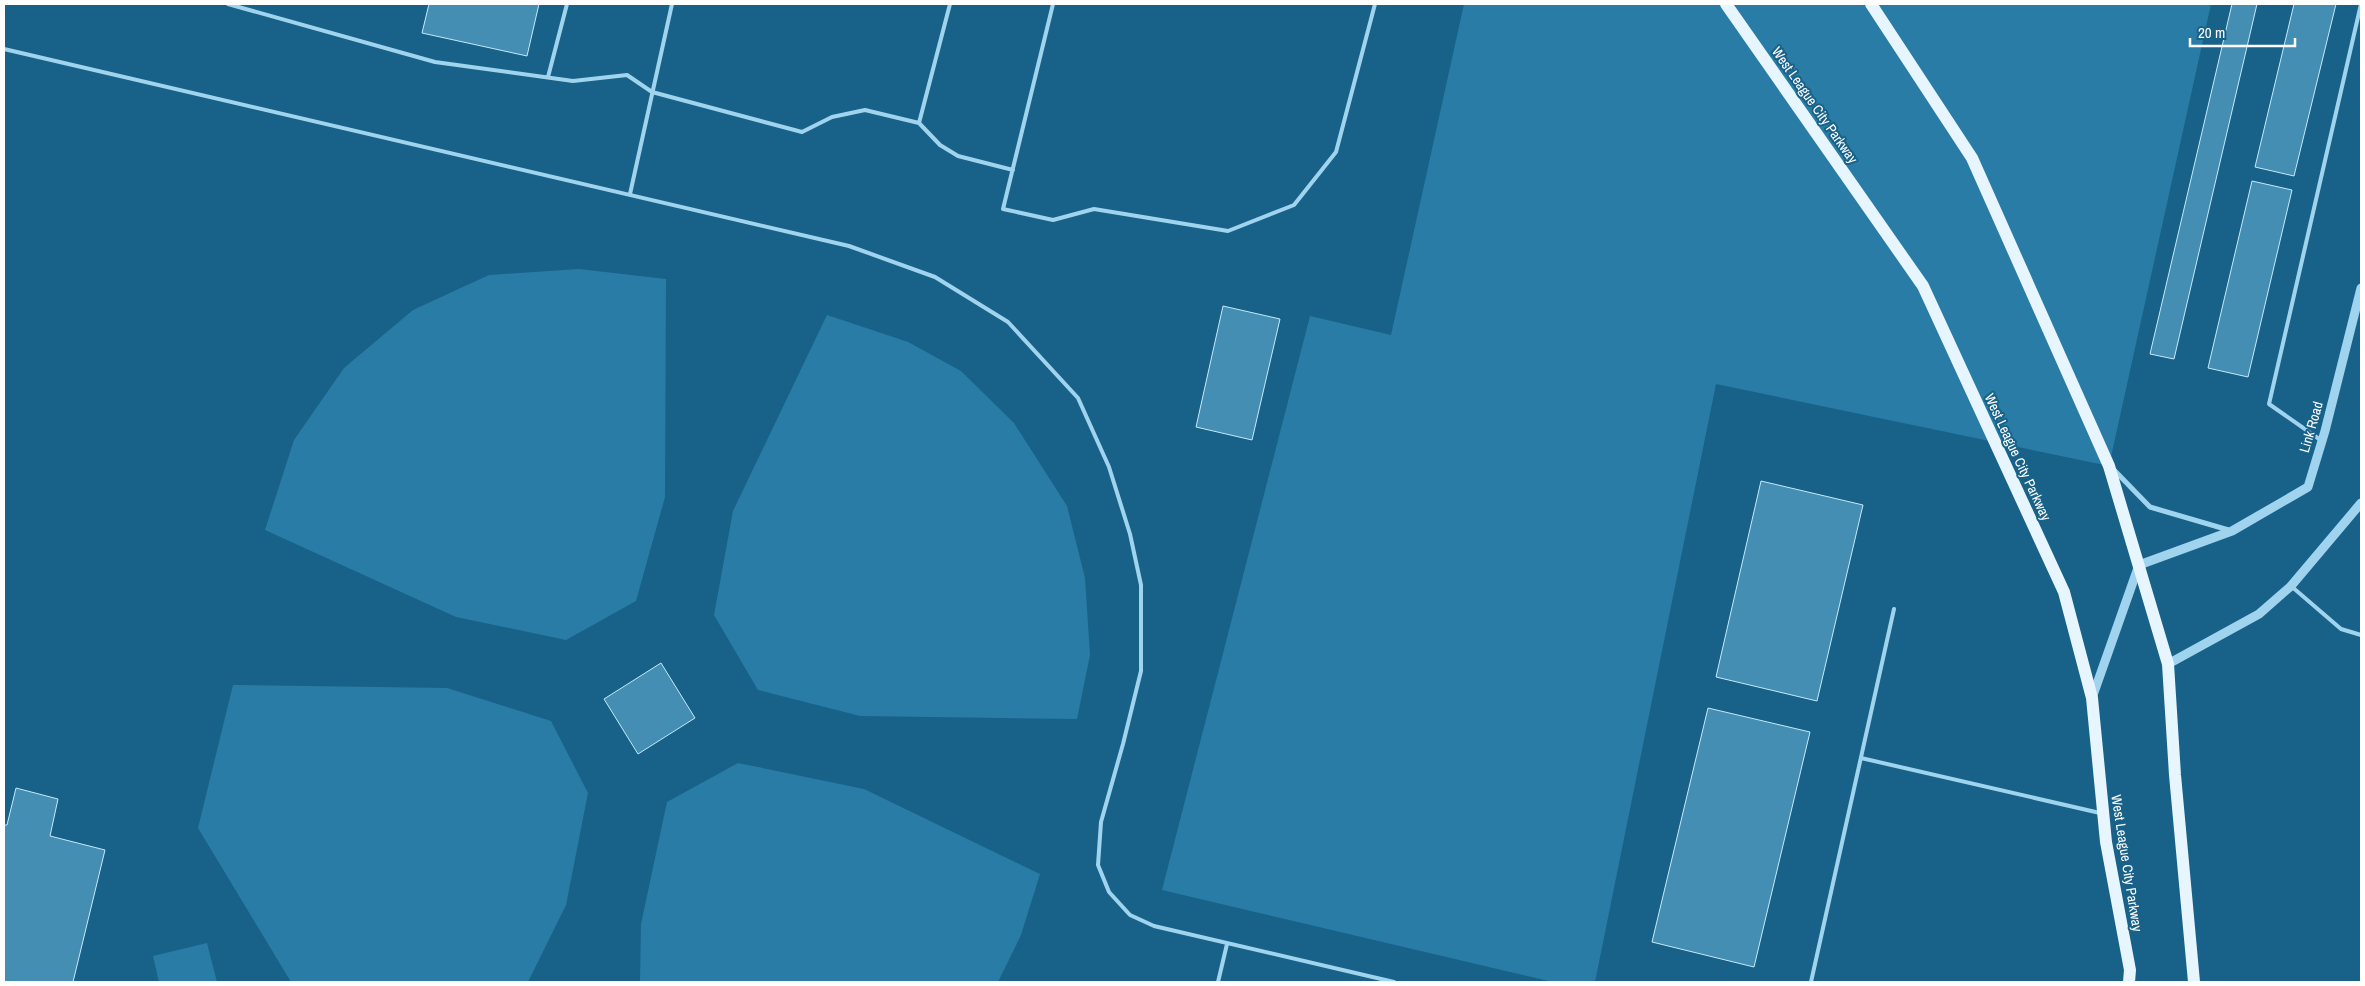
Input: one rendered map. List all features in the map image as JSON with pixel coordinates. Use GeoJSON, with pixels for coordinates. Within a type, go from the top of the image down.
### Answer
{"type":"FeatureCollection","features":[{"type":"Feature","properties":{"kind":"main road","name":"West League City Parkway"},"geometry":{"type":"LineString","coordinates":[[1726,4],[1923,286],[2064,592],[2092,698],[2106,842],[2130,970],[2130,982]]}},
{"type":"Feature","properties":{"kind":"main road"},"geometry":{"type":"LineString","coordinates":[[1871,4],[1972,158],[2109,466],[2168,664],[2175,775],[2194,982]]}},
{"type":"Feature","properties":{"kind":"street","name":"Link Road"},"geometry":{"type":"LineString","coordinates":[[2139,565],[2232,531],[2308,487],[2322,441],[2361,288]]}},
{"type":"Feature","properties":{"kind":"street"},"geometry":{"type":"LineString","coordinates":[[2109,466],[2150,507],[2232,531]]}},
{"type":"Feature","properties":{"kind":"street"},"geometry":{"type":"LineString","coordinates":[[2168,664],[2259,614],[2291,586],[2361,503]]}},
{"type":"Feature","properties":{"kind":"street"},"geometry":{"type":"LineString","coordinates":[[2092,698],[2139,565]]}},
{"type":"Feature","properties":{"kind":"lane"},"geometry":{"type":"LineString","coordinates":[[228,4],[434,62],[573,81],[627,75],[652,92],[802,132],[832,116],[865,110],[919,123],[940,145],[958,156],[1013,170]]}},
{"type":"Feature","properties":{"kind":"lane"},"geometry":{"type":"LineString","coordinates":[[548,77],[567,4]]}},
{"type":"Feature","properties":{"kind":"lane"},"geometry":{"type":"LineString","coordinates":[[630,194],[672,4]]}},
{"type":"Feature","properties":{"kind":"lane"},"geometry":{"type":"LineString","coordinates":[[919,123],[950,4]]}},
{"type":"Feature","properties":{"kind":"lane"},"geometry":{"type":"LineString","coordinates":[[1053,4],[1004,209],[1053,220],[1094,208],[1228,231],[1294,205],[1336,152],[1376,4]]}},
{"type":"Feature","properties":{"kind":"lane"},"geometry":{"type":"LineString","coordinates":[[2322,441],[2269,404],[2361,4]]}},
{"type":"Feature","properties":{"kind":"lane"},"geometry":{"type":"LineString","coordinates":[[4,49],[849,246],[934,277],[1008,322],[1078,398],[1109,467],[1130,534],[1141,585],[1141,670],[1101,822],[1098,865],[1108,892],[1130,914],[1154,926],[1394,982]]}},
{"type":"Feature","properties":{"kind":"lane"},"geometry":{"type":"LineString","coordinates":[[2291,586],[2341,628],[2361,635]]}},
{"type":"Feature","properties":{"kind":"lane"},"geometry":{"type":"LineString","coordinates":[[1810,982],[1894,609]]}},
{"type":"Feature","properties":{"kind":"lane"},"geometry":{"type":"LineString","coordinates":[[1861,758],[2104,814]]}},
{"type":"Feature","properties":{"kind":"lane"},"geometry":{"type":"LineString","coordinates":[[1218,982],[1227,944]]}},
{"type":"Feature","properties":{"kind":"shaded area"},"geometry":{"type":"Polygon","coordinates":[[[1464,4],[2211,4],[2109,466],[1716,384],[1595,982],[1553,982],[1162,890],[1310,316],[1391,335],[1464,4]]]}},
{"type":"Feature","properties":{"kind":"shaded area"},"geometry":{"type":"Polygon","coordinates":[[[579,269],[666,279],[665,497],[636,601],[566,640],[456,617],[265,530],[294,440],[344,368],[413,310],[489,275],[579,269]]]}},
{"type":"Feature","properties":{"kind":"shaded area"},"geometry":{"type":"Polygon","coordinates":[[[827,315],[908,342],[961,371],[1014,423],[1067,506],[1085,578],[1090,655],[1077,719],[860,716],[758,690],[714,615],[733,511],[827,315]]]}},
{"type":"Feature","properties":{"kind":"shaded area"},"geometry":{"type":"Polygon","coordinates":[[[233,685],[447,688],[551,721],[588,793],[566,905],[528,982],[291,982],[198,828],[233,685]]]}},
{"type":"Feature","properties":{"kind":"shaded area"},"geometry":{"type":"Polygon","coordinates":[[[738,763],[864,789],[1040,874],[1021,935],[998,982],[640,982],[641,924],[667,802],[738,763]]]}},
{"type":"Feature","properties":{"kind":"shaded area"},"geometry":{"type":"Polygon","coordinates":[[[207,943],[217,982],[159,982],[153,956],[207,943]]]}},
{"type":"Feature","properties":{"kind":"building"},"geometry":{"type":"Polygon","coordinates":[[[429,4],[539,4],[527,56],[422,33],[429,4]]]}},
{"type":"Feature","properties":{"kind":"building"},"geometry":{"type":"Polygon","coordinates":[[[2232,4],[2257,4],[2174,359],[2150,354],[2232,4]]]}},
{"type":"Feature","properties":{"kind":"building"},"geometry":{"type":"Polygon","coordinates":[[[2294,4],[2336,4],[2294,176],[2255,167],[2294,4]]]}},
{"type":"Feature","properties":{"kind":"building"},"geometry":{"type":"Polygon","coordinates":[[[2252,181],[2292,190],[2248,377],[2208,368],[2252,181]]]}},
{"type":"Feature","properties":{"kind":"building"},"geometry":{"type":"Polygon","coordinates":[[[1223,306],[1280,319],[1252,440],[1196,427],[1223,306]]]}},
{"type":"Feature","properties":{"kind":"building"},"geometry":{"type":"Polygon","coordinates":[[[1761,481],[1863,505],[1817,701],[1716,677],[1761,481]]]}},
{"type":"Feature","properties":{"kind":"building"},"geometry":{"type":"Polygon","coordinates":[[[661,663],[695,718],[638,754],[604,699],[661,663]]]}},
{"type":"Feature","properties":{"kind":"building"},"geometry":{"type":"Polygon","coordinates":[[[1708,708],[1810,732],[1754,967],[1652,942],[1708,708]]]}},
{"type":"Feature","properties":{"kind":"building"},"geometry":{"type":"Polygon","coordinates":[[[16,788],[58,799],[50,836],[105,850],[73,982],[4,982],[4,825],[7,825],[16,788]]]}}]}
